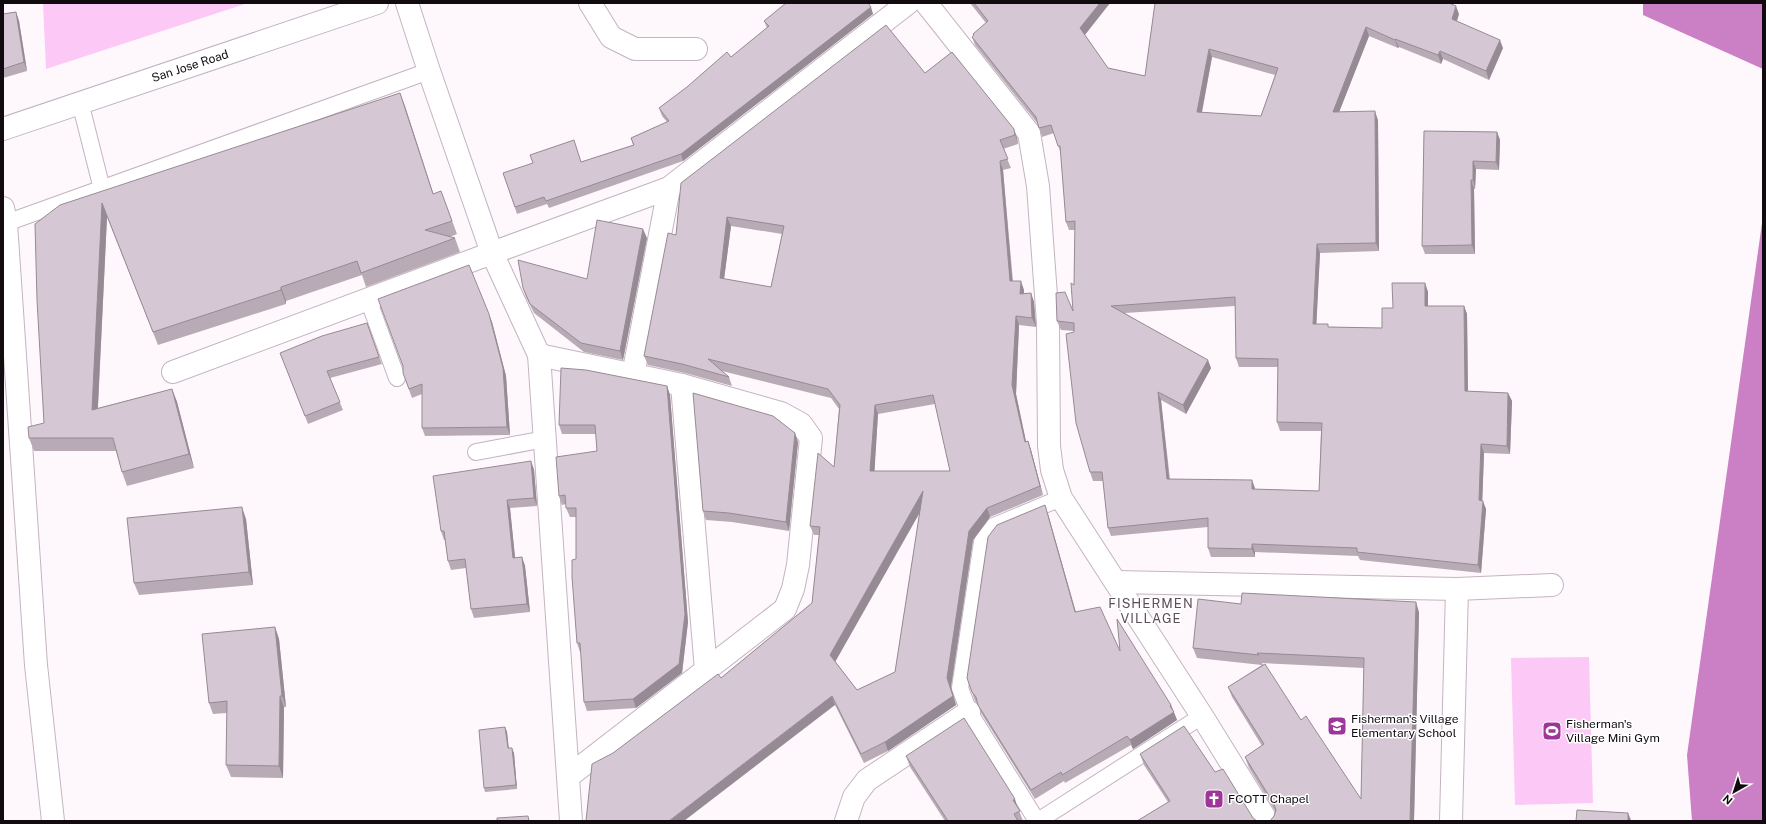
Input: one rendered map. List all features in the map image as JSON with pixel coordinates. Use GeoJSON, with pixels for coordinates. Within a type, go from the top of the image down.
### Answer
{"type":"FeatureCollection","features":[{"type":"Feature","properties":{"kind":"street","name":"San Jose Road"},"geometry":{"type":"LineString","coordinates":[[3,129],[377,3]]}},
{"type":"Feature","properties":{"kind":"street"},"geometry":{"type":"LineString","coordinates":[[408,3],[429,71],[492,253],[539,355],[571,821]]}},
{"type":"Feature","properties":{"kind":"street"},"geometry":{"type":"LineString","coordinates":[[590,3],[611,37],[635,49],[696,49]]}},
{"type":"Feature","properties":{"kind":"street"},"geometry":{"type":"LineString","coordinates":[[172,372],[669,188],[908,3]]}},
{"type":"Feature","properties":{"kind":"street"},"geometry":{"type":"LineString","coordinates":[[926,3],[1029,133],[1038,186],[1048,323],[1049,446],[1052,470],[1061,498],[1202,716],[1267,821]]}},
{"type":"Feature","properties":{"kind":"street"},"geometry":{"type":"LineString","coordinates":[[633,375],[669,188]]}},
{"type":"Feature","properties":{"kind":"street"},"geometry":{"type":"LineString","coordinates":[[5,216],[36,665],[53,821]]}},
{"type":"Feature","properties":{"kind":"street"},"geometry":{"type":"LineString","coordinates":[[539,355],[682,385],[781,413],[801,424],[811,438],[798,565],[793,589],[785,609],[569,776]]}},
{"type":"Feature","properties":{"kind":"street"},"geometry":{"type":"LineString","coordinates":[[682,385],[706,670]]}},
{"type":"Feature","properties":{"kind":"street"},"geometry":{"type":"LineString","coordinates":[[1116,582],[1457,589],[1552,585]]}},
{"type":"Feature","properties":{"kind":"street"},"geometry":{"type":"LineString","coordinates":[[1451,821],[1457,589]]}},
{"type":"Feature","properties":{"kind":"street"},"geometry":{"type":"LineString","coordinates":[[846,821],[854,797],[867,780],[969,712]]}},
{"type":"Feature","properties":{"kind":"lane"},"geometry":{"type":"LineString","coordinates":[[5,216],[102,189],[429,71]]}},
{"type":"Feature","properties":{"kind":"lane"},"geometry":{"type":"LineString","coordinates":[[80,102],[102,189]]}},
{"type":"Feature","properties":{"kind":"lane"},"geometry":{"type":"LineString","coordinates":[[368,299],[397,378]]}},
{"type":"Feature","properties":{"kind":"lane"},"geometry":{"type":"LineString","coordinates":[[476,452],[545,438]]}},
{"type":"Feature","properties":{"kind":"lane"},"geometry":{"type":"LineString","coordinates":[[1061,498],[994,526],[982,542],[960,688],[969,712],[1037,821],[1202,716]]}},
{"type":"Feature","properties":{"kind":"shaded area"},"geometry":{"type":"Polygon","coordinates":[[[43,3],[248,3],[46,69],[43,3]]]}},
{"type":"Feature","properties":{"kind":"shaded area"},"geometry":{"type":"Polygon","coordinates":[[[1643,3],[1763,3],[1763,69],[1643,15],[1643,3]]]}},
{"type":"Feature","properties":{"kind":"shaded area"},"geometry":{"type":"Polygon","coordinates":[[[1763,216],[1763,821],[1692,821],[1687,755],[1763,216]]]}},
{"type":"Feature","properties":{"kind":"shaded area","name":"Fisherman's Village Mini Gym"},"geometry":{"type":"Polygon","coordinates":[[[1589,657],[1593,803],[1515,805],[1511,658],[1589,657]]]}},
{"type":"Feature","properties":{"kind":"building"},"geometry":{"type":"Polygon","coordinates":[[[786,3],[868,3],[871,7],[681,154],[546,201],[544,197],[515,207],[503,173],[533,163],[530,155],[574,140],[581,162],[634,145],[631,138],[669,121],[659,108],[687,87],[727,52],[731,57],[769,26],[764,21],[786,3]]]}},
{"type":"Feature","properties":{"kind":"building"},"geometry":{"type":"Polygon","coordinates":[[[974,3],[1100,3],[1080,28],[1108,68],[1145,76],[1155,3],[1449,3],[1456,6],[1452,19],[1500,40],[1486,71],[1440,51],[1438,55],[1395,40],[1366,27],[1333,112],[1375,111],[1376,243],[1317,244],[1313,324],[1328,324],[1328,327],[1382,328],[1382,308],[1393,308],[1392,283],[1425,283],[1425,306],[1464,306],[1465,391],[1508,393],[1507,446],[1481,444],[1479,500],[1483,501],[1478,565],[1357,552],[1357,548],[1252,544],[1252,549],[1208,548],[1208,518],[1108,528],[1102,472],[1090,472],[1076,423],[1066,334],[1074,332],[1074,323],[1057,321],[1056,293],[1065,292],[1073,311],[1071,283],[1074,285],[1075,221],[1066,222],[1060,146],[1058,146],[1051,125],[1039,128],[1036,117],[972,37],[974,35],[973,34],[988,21],[974,3]],[[1209,49],[1197,112],[1261,116],[1278,68],[1209,49]],[[1235,297],[1111,306],[1208,360],[1183,405],[1158,392],[1167,479],[1252,480],[1252,489],[1319,491],[1322,423],[1277,422],[1278,359],[1236,358],[1235,297]]]}},
{"type":"Feature","properties":{"kind":"building"},"geometry":{"type":"Polygon","coordinates":[[[16,12],[24,62],[3,69],[3,14],[16,12]]]}},
{"type":"Feature","properties":{"kind":"building"},"geometry":{"type":"Polygon","coordinates":[[[886,25],[925,73],[952,52],[1014,129],[1015,135],[1000,140],[1008,159],[1000,161],[1010,281],[1021,281],[1020,294],[1031,293],[1032,318],[1016,316],[1012,385],[1025,442],[1028,441],[1040,486],[987,508],[969,531],[947,678],[953,696],[885,742],[861,754],[832,696],[669,821],[586,821],[592,764],[613,753],[718,674],[721,678],[812,603],[820,527],[810,526],[818,453],[834,467],[840,405],[828,389],[708,359],[729,377],[682,364],[644,356],[668,233],[676,235],[681,183],[886,25]],[[727,217],[720,278],[771,287],[784,226],[727,217]],[[933,395],[875,405],[870,471],[950,471],[933,395]],[[923,491],[830,655],[857,690],[895,672],[923,491]]]}},
{"type":"Feature","properties":{"kind":"building"},"geometry":{"type":"Polygon","coordinates":[[[400,93],[433,194],[441,191],[452,221],[425,230],[455,238],[361,273],[357,261],[281,287],[281,290],[153,332],[102,203],[92,410],[172,389],[189,454],[122,472],[113,438],[29,438],[28,427],[44,423],[37,300],[35,224],[60,205],[400,93]]]}},
{"type":"Feature","properties":{"kind":"building"},"geometry":{"type":"Polygon","coordinates":[[[1424,131],[1497,132],[1496,162],[1473,161],[1473,180],[1471,180],[1472,245],[1422,246],[1424,131]]]}},
{"type":"Feature","properties":{"kind":"building"},"geometry":{"type":"Polygon","coordinates":[[[597,220],[643,229],[620,351],[581,343],[530,304],[523,288],[518,260],[587,279],[597,220]]]}},
{"type":"Feature","properties":{"kind":"building"},"geometry":{"type":"Polygon","coordinates":[[[469,265],[489,314],[503,368],[507,427],[422,428],[422,384],[409,389],[403,373],[403,366],[378,299],[469,265]]]}},
{"type":"Feature","properties":{"kind":"building"},"geometry":{"type":"Polygon","coordinates":[[[367,323],[379,357],[327,371],[340,402],[305,416],[280,353],[322,336],[367,323]]]}},
{"type":"Feature","properties":{"kind":"building"},"geometry":{"type":"Polygon","coordinates":[[[561,368],[586,370],[667,386],[685,614],[679,664],[633,699],[584,702],[580,643],[577,643],[572,577],[572,560],[576,559],[576,508],[566,508],[565,495],[559,496],[556,457],[597,451],[595,425],[559,425],[561,368]]]}},
{"type":"Feature","properties":{"kind":"building"},"geometry":{"type":"Polygon","coordinates":[[[693,393],[773,416],[795,433],[786,522],[729,513],[703,511],[693,393]]]}},
{"type":"Feature","properties":{"kind":"building"},"geometry":{"type":"Polygon","coordinates":[[[531,461],[534,498],[507,500],[513,558],[522,557],[527,604],[471,609],[465,559],[448,561],[444,531],[441,531],[433,476],[531,461]]]}},
{"type":"Feature","properties":{"kind":"building"},"geometry":{"type":"Polygon","coordinates":[[[1045,505],[1075,612],[1100,607],[1120,651],[1117,619],[1174,712],[1130,740],[1127,736],[1062,775],[1061,772],[1031,790],[978,705],[967,678],[988,537],[997,525],[1045,505]]]}},
{"type":"Feature","properties":{"kind":"building"},"geometry":{"type":"Polygon","coordinates":[[[242,507],[249,572],[134,583],[127,518],[242,507]]]}},
{"type":"Feature","properties":{"kind":"building","name":"Fisherman's Village Elementary School"},"geometry":{"type":"Polygon","coordinates":[[[1242,593],[1416,602],[1410,821],[1270,821],[1276,810],[1274,804],[1245,757],[1264,744],[1228,687],[1265,664],[1301,720],[1306,716],[1361,799],[1364,658],[1257,653],[1259,655],[1193,648],[1198,599],[1241,604],[1242,593]]]}},
{"type":"Feature","properties":{"kind":"building"},"geometry":{"type":"Polygon","coordinates":[[[275,627],[282,696],[280,696],[279,766],[226,765],[227,701],[209,703],[202,634],[275,627]]]}},
{"type":"Feature","properties":{"kind":"building"},"geometry":{"type":"Polygon","coordinates":[[[964,718],[1015,799],[1013,800],[1020,811],[1014,814],[1018,821],[948,821],[906,756],[964,718]]]}},
{"type":"Feature","properties":{"kind":"building"},"geometry":{"type":"Polygon","coordinates":[[[1184,726],[1215,772],[1223,769],[1253,818],[1257,821],[1137,821],[1170,801],[1140,754],[1184,726]]]}},
{"type":"Feature","properties":{"kind":"building"},"geometry":{"type":"Polygon","coordinates":[[[505,727],[508,748],[512,748],[516,785],[484,788],[479,730],[505,727]]]}},
{"type":"Feature","properties":{"kind":"building"},"geometry":{"type":"Polygon","coordinates":[[[1577,810],[1628,813],[1628,821],[1576,821],[1577,810]]]}},
{"type":"Feature","properties":{"kind":"building"},"geometry":{"type":"Polygon","coordinates":[[[528,816],[529,821],[497,821],[497,818],[528,816]]]}},
{"type":"Feature","properties":{"kind":"place","name":"Fisherman's Village Elementary School"},"geometry":{"type":"Point","coordinates":[1337,726]}},
{"type":"Feature","properties":{"kind":"place","name":"Fisherman's Village Mini Gym"},"geometry":{"type":"Point","coordinates":[1552,731]}},
{"type":"Feature","properties":{"kind":"place","name":"FCOTT Chapel"},"geometry":{"type":"Point","coordinates":[1214,799]}},
{"type":"Feature","properties":{"kind":"district","name":"FISHERMEN VILLAGE"},"geometry":{"type":"Point","coordinates":[1151,610]}}]}
